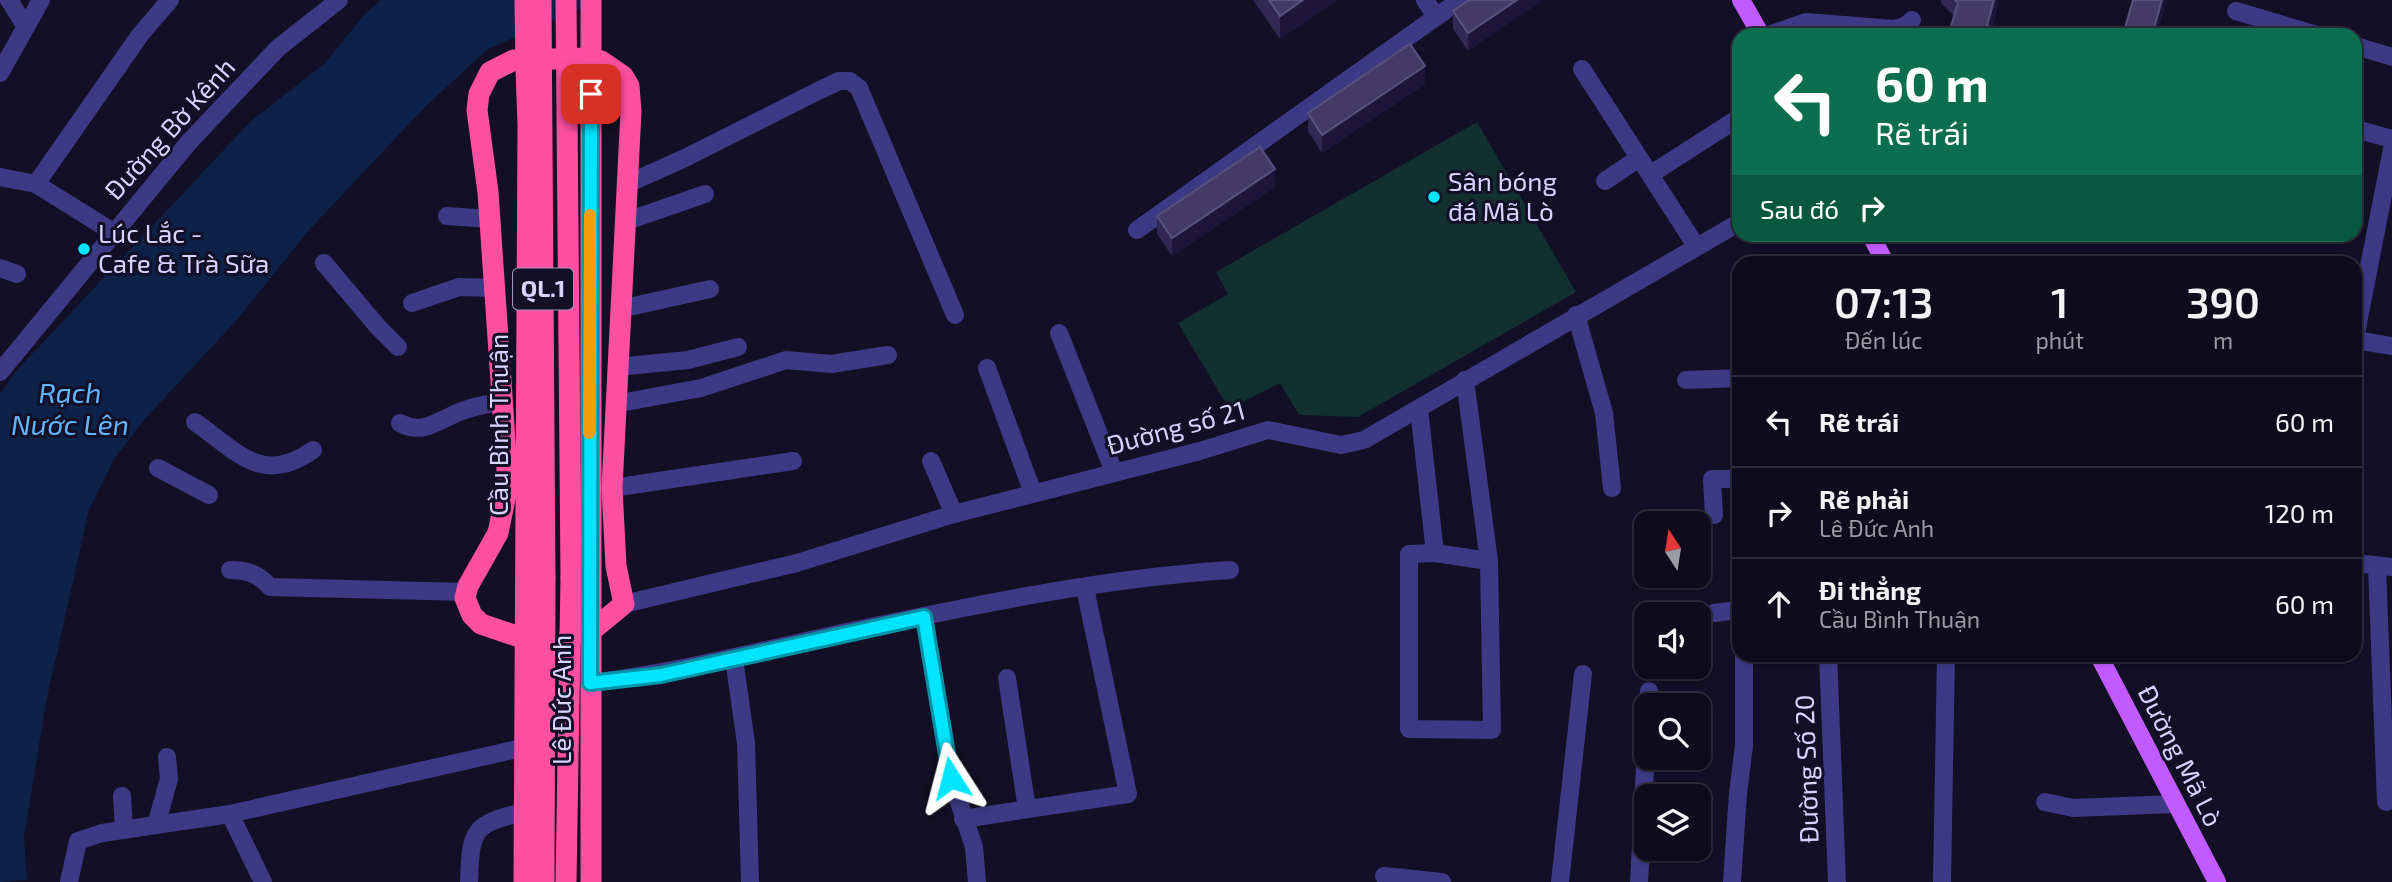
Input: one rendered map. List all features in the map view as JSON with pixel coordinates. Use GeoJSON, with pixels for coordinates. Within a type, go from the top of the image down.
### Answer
{"type":"FeatureCollection","features":[{"type":"Feature","properties":{"kind":"highway","name":"Cầu Bình Thuận"},"geometry":{"type":"LineString","coordinates":[[524,639],[528,138],[525,0]]}},
{"type":"Feature","properties":{"kind":"highway","name":"Cầu Bình Thuận"},"geometry":{"type":"LineString","coordinates":[[541,0],[545,577]]}},
{"type":"Feature","properties":{"kind":"highway","name":"Lê Đức Anh"},"geometry":{"type":"LineString","coordinates":[[566,0],[571,578],[590,683],[591,882]]}},
{"type":"Feature","properties":{"kind":"highway","name":"Lê Đức Anh"},"geometry":{"type":"LineString","coordinates":[[566,882],[589,517],[592,0]]}},
{"type":"Feature","properties":{"kind":"highway"},"geometry":{"type":"LineString","coordinates":[[524,639],[481,624],[467,606],[465,592],[490,552],[505,510],[508,484],[492,288],[490,219],[478,122],[479,94],[490,72],[514,61],[589,58],[601,61],[624,76],[629,86],[631,111],[612,488],[616,566],[624,604],[580,632]]}},
{"type":"Feature","properties":{"kind":"highway","name":"Lê Đức Anh"},"geometry":{"type":"LineString","coordinates":[[524,882],[524,812],[535,748],[545,577]]}},
{"type":"Feature","properties":{"kind":"highway","name":"Lê Đức Anh"},"geometry":{"type":"LineString","coordinates":[[524,639],[544,882]]}},
{"type":"Feature","properties":{"kind":"main road"},"geometry":{"type":"LineString","coordinates":[[1741,0],[1756,28]]}},
{"type":"Feature","properties":{"kind":"main road","name":"Đường Mã Lò"},"geometry":{"type":"LineString","coordinates":[[2102,662],[2217,882]]}},
{"type":"Feature","properties":{"kind":"street"},"geometry":{"type":"LineString","coordinates":[[9,0],[26,27]]}},
{"type":"Feature","properties":{"kind":"street"},"geometry":{"type":"LineString","coordinates":[[0,74],[41,0]]}},
{"type":"Feature","properties":{"kind":"street"},"geometry":{"type":"LineString","coordinates":[[36,184],[140,34],[170,0]]}},
{"type":"Feature","properties":{"kind":"street"},"geometry":{"type":"LineString","coordinates":[[1425,0],[1436,17]]}},
{"type":"Feature","properties":{"kind":"street"},"geometry":{"type":"LineString","coordinates":[[1137,230],[1460,0]]}},
{"type":"Feature","properties":{"kind":"street","name":"Đường Bờ Kênh"},"geometry":{"type":"LineString","coordinates":[[0,372],[189,142],[278,48],[328,3]]}},
{"type":"Feature","properties":{"kind":"street"},"geometry":{"type":"LineString","coordinates":[[2236,10],[2295,28]]}},
{"type":"Feature","properties":{"kind":"street"},"geometry":{"type":"LineString","coordinates":[[1896,28],[1912,20]]}},
{"type":"Feature","properties":{"kind":"street"},"geometry":{"type":"LineString","coordinates":[[1789,28],[1806,22],[1881,28]]}},
{"type":"Feature","properties":{"kind":"street"},"geometry":{"type":"LineString","coordinates":[[2362,48],[2392,57]]}},
{"type":"Feature","properties":{"kind":"street"},"geometry":{"type":"LineString","coordinates":[[1583,69],[1696,246]]}},
{"type":"Feature","properties":{"kind":"street"},"geometry":{"type":"LineString","coordinates":[[627,184],[839,81],[850,81],[859,88],[955,315]]}},
{"type":"Feature","properties":{"kind":"street"},"geometry":{"type":"LineString","coordinates":[[1651,174],[1732,122]]}},
{"type":"Feature","properties":{"kind":"street"},"geometry":{"type":"LineString","coordinates":[[2362,131],[2392,139]]}},
{"type":"Feature","properties":{"kind":"street"},"geometry":{"type":"LineString","coordinates":[[2362,302],[2392,149]]}},
{"type":"Feature","properties":{"kind":"street"},"geometry":{"type":"LineString","coordinates":[[1605,181],[1639,158]]}},
{"type":"Feature","properties":{"kind":"street"},"geometry":{"type":"LineString","coordinates":[[0,177],[36,184],[113,232]]}},
{"type":"Feature","properties":{"kind":"street"},"geometry":{"type":"LineString","coordinates":[[624,222],[705,194]]}},
{"type":"Feature","properties":{"kind":"street"},"geometry":{"type":"LineString","coordinates":[[447,216],[490,219]]}},
{"type":"Feature","properties":{"kind":"street","name":"Đường số 21"},"geometry":{"type":"LineString","coordinates":[[624,604],[797,563],[954,514],[1200,452],[1268,430],[1341,445],[1364,440],[1732,226]]}},
{"type":"Feature","properties":{"kind":"street"},"geometry":{"type":"LineString","coordinates":[[324,263],[377,327],[398,347]]}},
{"type":"Feature","properties":{"kind":"street"},"geometry":{"type":"LineString","coordinates":[[0,268],[17,274]]}},
{"type":"Feature","properties":{"kind":"street"},"geometry":{"type":"LineString","coordinates":[[412,303],[459,287],[492,288]]}},
{"type":"Feature","properties":{"kind":"street"},"geometry":{"type":"LineString","coordinates":[[620,309],[710,289]]}},
{"type":"Feature","properties":{"kind":"street"},"geometry":{"type":"LineString","coordinates":[[1576,315],[1604,413],[1612,488]]}},
{"type":"Feature","properties":{"kind":"street"},"geometry":{"type":"LineString","coordinates":[[1059,333],[1114,472]]}},
{"type":"Feature","properties":{"kind":"street"},"geometry":{"type":"LineString","coordinates":[[2362,341],[2392,346]]}},
{"type":"Feature","properties":{"kind":"street"},"geometry":{"type":"LineString","coordinates":[[617,367],[688,360],[738,347]]}},
{"type":"Feature","properties":{"kind":"street"},"geometry":{"type":"LineString","coordinates":[[615,404],[701,387],[786,360],[831,364],[888,355]]}},
{"type":"Feature","properties":{"kind":"street"},"geometry":{"type":"LineString","coordinates":[[987,368],[1033,493]]}},
{"type":"Feature","properties":{"kind":"street"},"geometry":{"type":"LineString","coordinates":[[1686,380],[1732,378]]}},
{"type":"Feature","properties":{"kind":"street"},"geometry":{"type":"LineString","coordinates":[[1465,380],[1489,561],[1492,730],[1409,729],[1409,554],[1435,553],[1489,561]]}},
{"type":"Feature","properties":{"kind":"street"},"geometry":{"type":"LineString","coordinates":[[400,423],[411,430],[431,427],[457,413],[501,402]]}},
{"type":"Feature","properties":{"kind":"street"},"geometry":{"type":"LineString","coordinates":[[1419,409],[1435,553]]}},
{"type":"Feature","properties":{"kind":"street"},"geometry":{"type":"LineString","coordinates":[[195,422],[252,462],[272,468],[293,464],[313,450]]}},
{"type":"Feature","properties":{"kind":"street"},"geometry":{"type":"LineString","coordinates":[[612,488],[793,461]]}},
{"type":"Feature","properties":{"kind":"street"},"geometry":{"type":"LineString","coordinates":[[931,461],[954,514]]}},
{"type":"Feature","properties":{"kind":"street"},"geometry":{"type":"LineString","coordinates":[[158,468],[209,495]]}},
{"type":"Feature","properties":{"kind":"street"},"geometry":{"type":"LineString","coordinates":[[1714,515],[1712,479],[1732,479]]}},
{"type":"Feature","properties":{"kind":"street"},"geometry":{"type":"LineString","coordinates":[[2362,564],[2385,566],[2386,802]]}},
{"type":"Feature","properties":{"kind":"street"},"geometry":{"type":"LineString","coordinates":[[230,569],[246,570],[260,576],[270,587],[465,592]]}},
{"type":"Feature","properties":{"kind":"street"},"geometry":{"type":"LineString","coordinates":[[590,683],[661,675],[924,617],[1159,575],[1230,570]]}},
{"type":"Feature","properties":{"kind":"street"},"geometry":{"type":"LineString","coordinates":[[963,819],[1128,794],[1085,589]]}},
{"type":"Feature","properties":{"kind":"street"},"geometry":{"type":"LineString","coordinates":[[1714,613],[1732,611]]}},
{"type":"Feature","properties":{"kind":"street"},"geometry":{"type":"LineString","coordinates":[[924,617],[951,778],[974,847],[977,882]]}},
{"type":"Feature","properties":{"kind":"street"},"geometry":{"type":"LineString","coordinates":[[734,659],[746,743],[750,882]]}},
{"type":"Feature","properties":{"kind":"street"},"geometry":{"type":"LineString","coordinates":[[1732,882],[1744,746],[1744,662]]}},
{"type":"Feature","properties":{"kind":"street","name":"Đường Số 20"},"geometry":{"type":"LineString","coordinates":[[1828,662],[1837,882]]}},
{"type":"Feature","properties":{"kind":"street"},"geometry":{"type":"LineString","coordinates":[[1942,882],[1946,662]]}},
{"type":"Feature","properties":{"kind":"street"},"geometry":{"type":"LineString","coordinates":[[1560,882],[1583,674]]}},
{"type":"Feature","properties":{"kind":"street"},"geometry":{"type":"LineString","coordinates":[[1007,678],[1027,809]]}},
{"type":"Feature","properties":{"kind":"street"},"geometry":{"type":"LineString","coordinates":[[72,880],[79,841],[124,830],[230,814],[535,748]]}},
{"type":"Feature","properties":{"kind":"street"},"geometry":{"type":"LineString","coordinates":[[156,825],[169,779],[167,757]]}},
{"type":"Feature","properties":{"kind":"street"},"geometry":{"type":"LineString","coordinates":[[1639,882],[1645,770]]}},
{"type":"Feature","properties":{"kind":"street"},"geometry":{"type":"LineString","coordinates":[[122,796],[124,830]]}},
{"type":"Feature","properties":{"kind":"street"},"geometry":{"type":"LineString","coordinates":[[2045,802],[2073,808],[2175,804]]}},
{"type":"Feature","properties":{"kind":"street"},"geometry":{"type":"LineString","coordinates":[[469,882],[470,841],[483,827],[497,818],[524,812]]}},
{"type":"Feature","properties":{"kind":"street"},"geometry":{"type":"LineString","coordinates":[[230,814],[263,882]]}},
{"type":"Feature","properties":{"kind":"street"},"geometry":{"type":"LineString","coordinates":[[1384,876],[1442,882]]}},
{"type":"Feature","properties":{"kind":"green space","name":"Sân bóng đá Mã Lò"},"geometry":{"type":"Polygon","coordinates":[[[1477,122],[1576,292],[1358,417],[1299,415],[1280,383],[1229,409],[1178,323],[1228,294],[1216,272],[1477,122]]]}},
{"type":"Feature","properties":{"kind":"water","name":"Rạch Nước Lên"},"geometry":{"type":"Polygon","coordinates":[[[381,0],[599,0],[488,49],[425,107],[309,230],[235,322],[143,421],[114,459],[89,510],[46,702],[24,837],[27,880],[0,882],[0,394],[18,369],[251,121],[325,63],[364,15],[381,0]]]}},
{"type":"Feature","properties":{"kind":"building"},"geometry":{"type":"Polygon","coordinates":[[[1269,0],[1303,0],[1280,16],[1269,0]]]}},
{"type":"Feature","properties":{"kind":"building"},"geometry":{"type":"Polygon","coordinates":[[[1469,0],[1517,0],[1468,33],[1453,11],[1469,0]]]}},
{"type":"Feature","properties":{"kind":"building"},"geometry":{"type":"Polygon","coordinates":[[[1955,0],[1994,0],[1987,26],[1995,28],[1950,28],[1958,3],[1955,0]]]}},
{"type":"Feature","properties":{"kind":"building"},"geometry":{"type":"Polygon","coordinates":[[[2133,0],[2162,0],[2154,28],[2125,28],[2133,0]]]}},
{"type":"Feature","properties":{"kind":"building"},"geometry":{"type":"Polygon","coordinates":[[[1410,44],[1425,66],[1322,135],[1308,113],[1410,44]]]}},
{"type":"Feature","properties":{"kind":"building"},"geometry":{"type":"Polygon","coordinates":[[[1260,147],[1275,169],[1172,238],[1157,216],[1260,147]]]}},
{"type":"Feature","properties":{"kind":"slow traffic"},"geometry":{"type":"LineString","coordinates":[[589,433],[590,215]]}},
{"type":"Feature","properties":{"kind":"place","name":"Sân bóng đá Mã Lò"},"geometry":{"type":"Point","coordinates":[1434,197]}},
{"type":"Feature","properties":{"kind":"place","name":"Lúc Lắc - Cafe & Trà Sữa"},"geometry":{"type":"Point","coordinates":[84,249]}},
{"type":"Feature","properties":{"kind":"route"},"geometry":{"type":"LineString","coordinates":[[591,94],[590,683],[661,675],[924,617],[951,778]]}}]}
